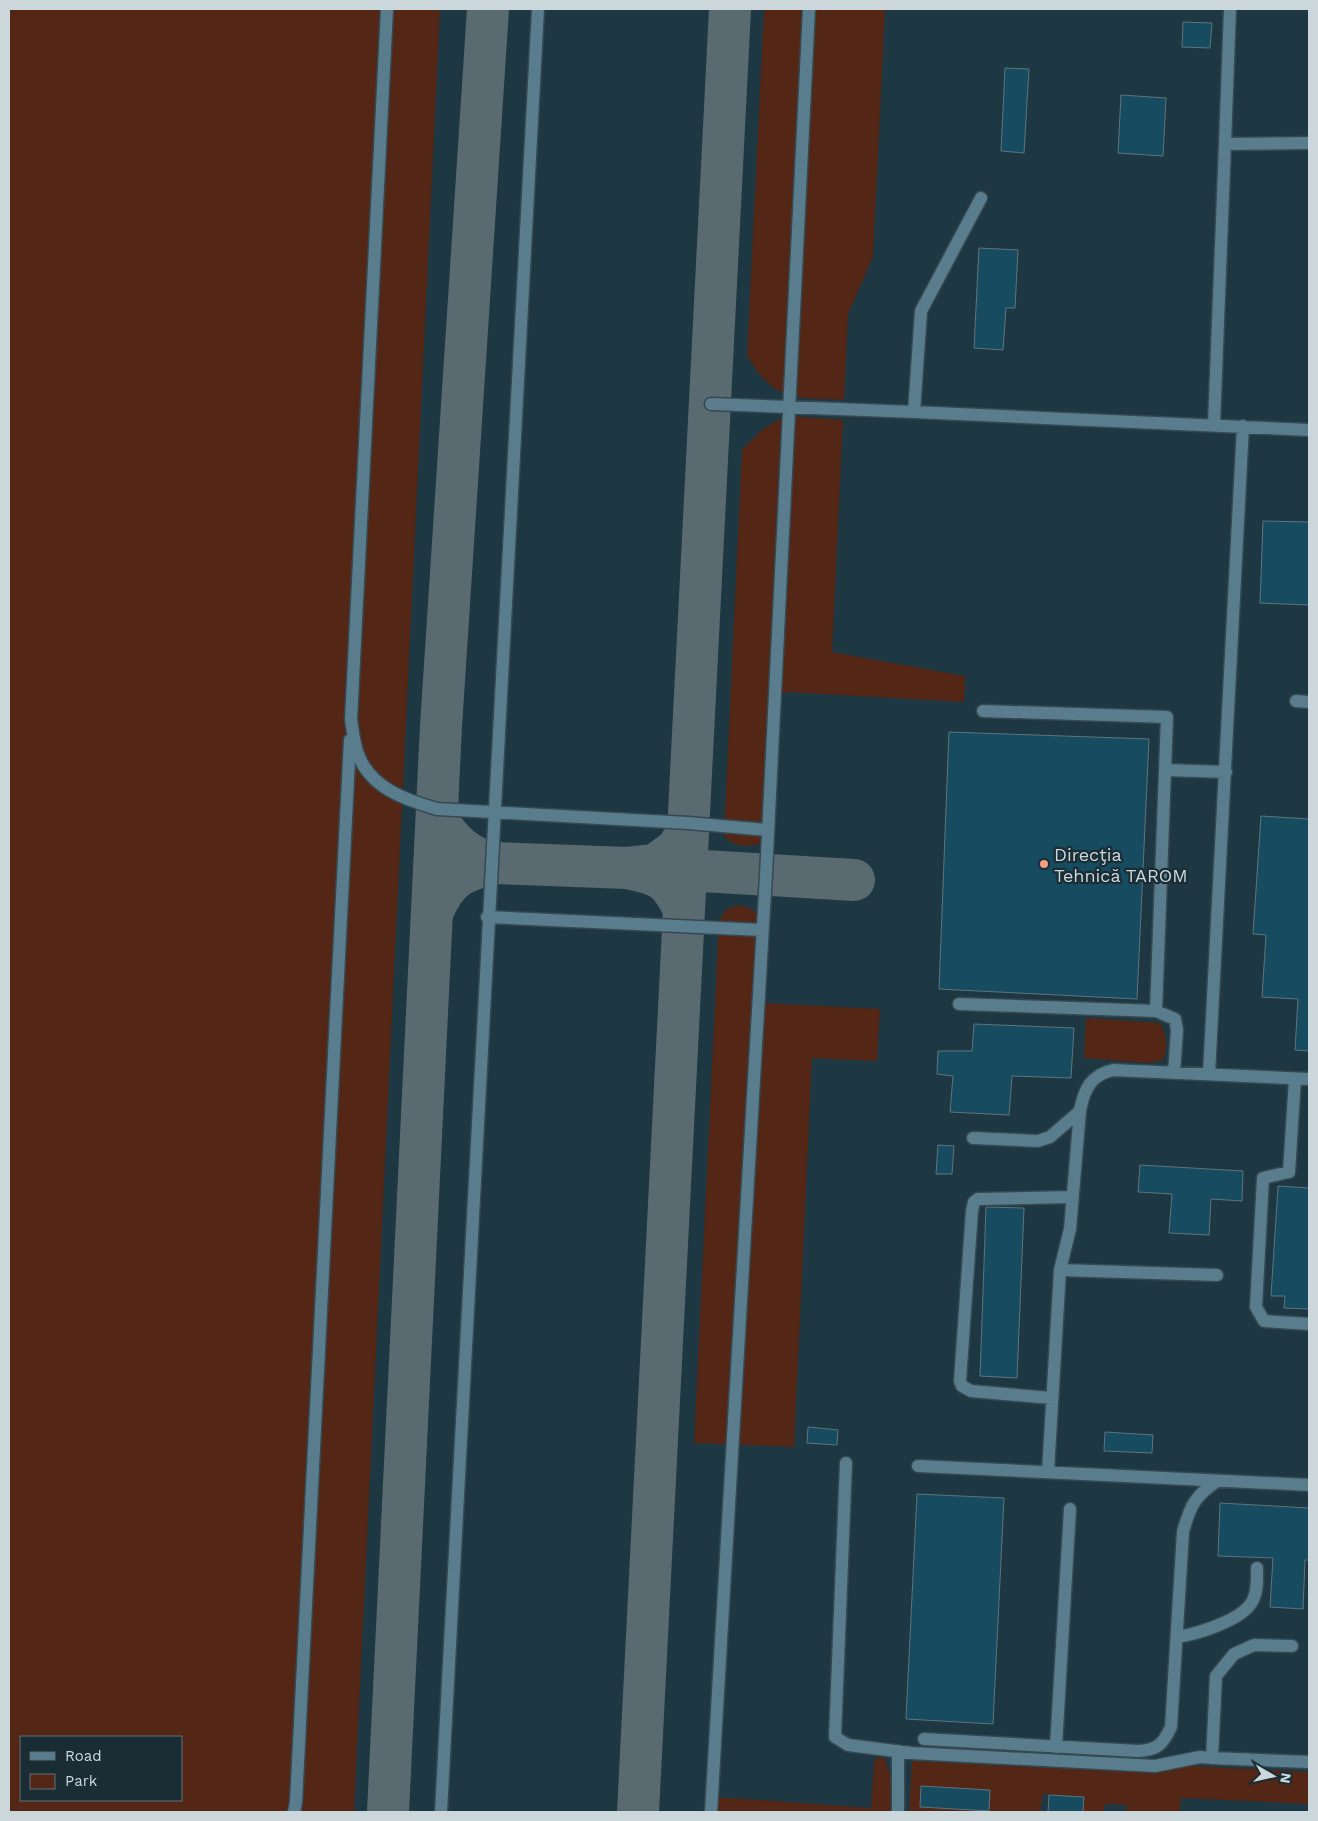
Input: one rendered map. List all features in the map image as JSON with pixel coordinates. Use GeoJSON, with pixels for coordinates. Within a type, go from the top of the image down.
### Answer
{"type":"FeatureCollection","features":[{"type":"Feature","properties":{"kind":"lane"},"geometry":{"type":"LineString","coordinates":[[294,1812],[387,9]]}},
{"type":"Feature","properties":{"kind":"lane"},"geometry":{"type":"LineString","coordinates":[[441,1812],[493,812],[538,9]]}},
{"type":"Feature","properties":{"kind":"lane"},"geometry":{"type":"LineString","coordinates":[[711,1812],[768,830],[809,9]]}},
{"type":"Feature","properties":{"kind":"lane"},"geometry":{"type":"LineString","coordinates":[[1214,424],[1230,9]]}},
{"type":"Feature","properties":{"kind":"lane"},"geometry":{"type":"LineString","coordinates":[[1225,144],[1309,143]]}},
{"type":"Feature","properties":{"kind":"lane"},"geometry":{"type":"LineString","coordinates":[[914,412],[921,311],[981,198]]}},
{"type":"Feature","properties":{"kind":"lane"},"geometry":{"type":"LineString","coordinates":[[711,404],[1214,424],[1309,430]]}},
{"type":"Feature","properties":{"kind":"lane"},"geometry":{"type":"LineString","coordinates":[[1209,1074],[1243,426]]}},
{"type":"Feature","properties":{"kind":"lane"},"geometry":{"type":"LineString","coordinates":[[1296,701],[1309,702]]}},
{"type":"Feature","properties":{"kind":"lane"},"geometry":{"type":"LineString","coordinates":[[983,711],[1167,717],[1156,1011]]}},
{"type":"Feature","properties":{"kind":"lane"},"geometry":{"type":"LineString","coordinates":[[351,720],[358,755],[370,775],[385,788],[410,801],[437,809],[688,823],[768,830]]}},
{"type":"Feature","properties":{"kind":"lane"},"geometry":{"type":"LineString","coordinates":[[1166,770],[1226,772]]}},
{"type":"Feature","properties":{"kind":"lane"},"geometry":{"type":"LineString","coordinates":[[488,917],[762,930]]}},
{"type":"Feature","properties":{"kind":"lane"},"geometry":{"type":"LineString","coordinates":[[959,1004],[1156,1011],[1175,1019],[1177,1030],[1174,1073]]}},
{"type":"Feature","properties":{"kind":"lane"},"geometry":{"type":"LineString","coordinates":[[1048,1472],[1060,1270],[1070,1229],[1080,1111],[1083,1094],[1092,1080],[1102,1073],[1113,1070],[1309,1079]]}},
{"type":"Feature","properties":{"kind":"lane"},"geometry":{"type":"LineString","coordinates":[[1295,1079],[1289,1172],[1263,1178],[1256,1307],[1264,1321],[1309,1324]]}},
{"type":"Feature","properties":{"kind":"lane"},"geometry":{"type":"LineString","coordinates":[[973,1138],[1038,1141],[1050,1136],[1080,1111]]}},
{"type":"Feature","properties":{"kind":"lane"},"geometry":{"type":"LineString","coordinates":[[1051,1398],[971,1391],[962,1386],[960,1381],[972,1211],[974,1202],[978,1199],[1072,1197]]}},
{"type":"Feature","properties":{"kind":"lane"},"geometry":{"type":"LineString","coordinates":[[1060,1270],[1217,1275]]}},
{"type":"Feature","properties":{"kind":"lane"},"geometry":{"type":"LineString","coordinates":[[846,1463],[835,1738],[848,1745],[898,1751],[1155,1766],[1200,1757],[1309,1762]]}},
{"type":"Feature","properties":{"kind":"lane"},"geometry":{"type":"LineString","coordinates":[[918,1466],[1309,1485]]}},
{"type":"Feature","properties":{"kind":"lane"},"geometry":{"type":"LineString","coordinates":[[924,1738],[1138,1751],[1153,1750],[1164,1744],[1171,1727],[1183,1532],[1187,1515],[1193,1502],[1203,1490],[1217,1481]]}},
{"type":"Feature","properties":{"kind":"lane"},"geometry":{"type":"LineString","coordinates":[[1056,1747],[1070,1509]]}},
{"type":"Feature","properties":{"kind":"lane"},"geometry":{"type":"LineString","coordinates":[[1177,1637],[1196,1634],[1222,1624],[1249,1606],[1256,1591],[1257,1568]]}},
{"type":"Feature","properties":{"kind":"lane"},"geometry":{"type":"LineString","coordinates":[[1212,1758],[1216,1676],[1234,1654],[1254,1645],[1292,1646]]}},
{"type":"Feature","properties":{"kind":"lane"},"geometry":{"type":"LineString","coordinates":[[898,1751],[898,1812]]}},
{"type":"Feature","properties":{"kind":"shaded area"},"geometry":{"type":"Polygon","coordinates":[[[9,9],[1309,9],[1309,1812],[9,1812],[9,9]]]}},
{"type":"Feature","properties":{"kind":"green space"},"geometry":{"type":"Polygon","coordinates":[[[9,9],[440,9],[354,1812],[9,1812],[9,9]]]}},
{"type":"Feature","properties":{"kind":"green space"},"geometry":{"type":"Polygon","coordinates":[[[764,9],[885,9],[873,257],[848,314],[844,400],[799,397],[776,389],[766,382],[747,355],[764,9]]]}},
{"type":"Feature","properties":{"kind":"green space"},"geometry":{"type":"Polygon","coordinates":[[[790,416],[843,420],[832,652],[965,676],[964,702],[789,692],[781,694],[778,700],[763,843],[741,845],[732,842],[724,835],[742,450],[769,425],[790,416]]]}},
{"type":"Feature","properties":{"kind":"green space"},"geometry":{"type":"Polygon","coordinates":[[[741,905],[753,910],[767,922],[763,1003],[880,1009],[877,1061],[812,1058],[794,1447],[694,1443],[719,920],[728,908],[741,905]]]}},
{"type":"Feature","properties":{"kind":"green space"},"geometry":{"type":"Polygon","coordinates":[[[1086,1018],[1160,1023],[1166,1041],[1166,1051],[1163,1060],[1148,1063],[1084,1058],[1086,1018]]]}},
{"type":"Feature","properties":{"kind":"green space"},"geometry":{"type":"Polygon","coordinates":[[[879,1756],[885,1759],[892,1782],[891,1812],[714,1812],[715,1797],[871,1808],[874,1762],[879,1756]]]}},
{"type":"Feature","properties":{"kind":"green space"},"geometry":{"type":"Polygon","coordinates":[[[912,1761],[1155,1773],[1191,1766],[1309,1772],[1309,1804],[1181,1798],[1180,1812],[1126,1812],[1127,1805],[1105,1804],[1104,1812],[1083,1812],[1083,1797],[1043,1794],[1040,1812],[909,1812],[912,1761]]]}},
{"type":"Feature","properties":{"kind":"building"},"geometry":{"type":"Polygon","coordinates":[[[1183,22],[1212,23],[1210,48],[1182,47],[1183,22]]]}},
{"type":"Feature","properties":{"kind":"building"},"geometry":{"type":"Polygon","coordinates":[[[1005,68],[1029,69],[1024,153],[1001,151],[1005,68]]]}},
{"type":"Feature","properties":{"kind":"building"},"geometry":{"type":"Polygon","coordinates":[[[1121,95],[1166,98],[1163,156],[1118,153],[1121,95]]]}},
{"type":"Feature","properties":{"kind":"building"},"geometry":{"type":"Polygon","coordinates":[[[979,248],[1018,250],[1015,308],[1006,308],[1003,350],[974,348],[979,248]]]}},
{"type":"Feature","properties":{"kind":"building"},"geometry":{"type":"Polygon","coordinates":[[[1263,521],[1309,522],[1309,605],[1260,603],[1263,521]]]}},
{"type":"Feature","properties":{"kind":"building","name":"Direcţia Tehnică TAROM"},"geometry":{"type":"Polygon","coordinates":[[[949,732],[1149,739],[1137,999],[939,989],[949,732]]]}},
{"type":"Feature","properties":{"kind":"building"},"geometry":{"type":"Polygon","coordinates":[[[1261,816],[1309,819],[1309,1051],[1295,1050],[1298,999],[1262,997],[1266,935],[1253,934],[1261,816]]]}},
{"type":"Feature","properties":{"kind":"building"},"geometry":{"type":"Polygon","coordinates":[[[974,1024],[1074,1028],[1071,1078],[1012,1076],[1009,1115],[950,1112],[953,1076],[937,1074],[938,1051],[972,1051],[974,1024]]]}},
{"type":"Feature","properties":{"kind":"building"},"geometry":{"type":"Polygon","coordinates":[[[938,1145],[954,1146],[952,1174],[936,1174],[938,1145]]]}},
{"type":"Feature","properties":{"kind":"building"},"geometry":{"type":"Polygon","coordinates":[[[1140,1165],[1243,1171],[1242,1201],[1211,1199],[1209,1235],[1169,1233],[1172,1194],[1138,1192],[1140,1165]]]}},
{"type":"Feature","properties":{"kind":"building"},"geometry":{"type":"Polygon","coordinates":[[[1278,1186],[1309,1188],[1309,1309],[1284,1308],[1285,1296],[1271,1296],[1278,1186]]]}},
{"type":"Feature","properties":{"kind":"building"},"geometry":{"type":"Polygon","coordinates":[[[986,1207],[1024,1208],[1017,1378],[980,1376],[986,1207]]]}},
{"type":"Feature","properties":{"kind":"building"},"geometry":{"type":"Polygon","coordinates":[[[808,1427],[838,1430],[837,1445],[807,1443],[808,1427]]]}},
{"type":"Feature","properties":{"kind":"building"},"geometry":{"type":"Polygon","coordinates":[[[1105,1432],[1153,1435],[1152,1453],[1104,1451],[1105,1432]]]}},
{"type":"Feature","properties":{"kind":"building"},"geometry":{"type":"Polygon","coordinates":[[[917,1494],[1004,1498],[993,1724],[906,1719],[917,1494]]]}},
{"type":"Feature","properties":{"kind":"building"},"geometry":{"type":"Polygon","coordinates":[[[1220,1503],[1309,1508],[1309,1560],[1305,1560],[1303,1609],[1270,1607],[1273,1558],[1218,1556],[1220,1503]]]}},
{"type":"Feature","properties":{"kind":"building"},"geometry":{"type":"Polygon","coordinates":[[[921,1786],[990,1790],[989,1811],[920,1807],[921,1786]]]}},
{"type":"Feature","properties":{"kind":"building"},"geometry":{"type":"Polygon","coordinates":[[[1049,1795],[1084,1797],[1083,1812],[1048,1812],[1049,1795]]]}},
{"type":"Feature","properties":{"kind":"taxiway"},"geometry":{"type":"LineString","coordinates":[[388,1812],[441,726],[488,9]]}},
{"type":"Feature","properties":{"kind":"taxiway"},"geometry":{"type":"LineString","coordinates":[[638,1812],[730,9]]}},
{"type":"Feature","properties":{"kind":"taxiway"},"geometry":{"type":"LineString","coordinates":[[433,911],[444,891],[456,878],[473,869],[494,863],[484,861],[461,848],[448,835],[437,819]]}},
{"type":"Feature","properties":{"kind":"taxiway"},"geometry":{"type":"LineString","coordinates":[[684,910],[674,891],[663,880],[648,873],[627,868],[655,865],[677,849],[688,831]]}},
{"type":"Feature","properties":{"kind":"taxiway"},"geometry":{"type":"LineString","coordinates":[[494,863],[627,868]]}},
{"type":"Feature","properties":{"kind":"taxiway"},"geometry":{"type":"LineString","coordinates":[[686,870],[854,880]]}},
{"type":"Feature","properties":{"kind":"place","name":"Direcţia Tehnică TAROM"},"geometry":{"type":"Point","coordinates":[1044,864]}}]}
